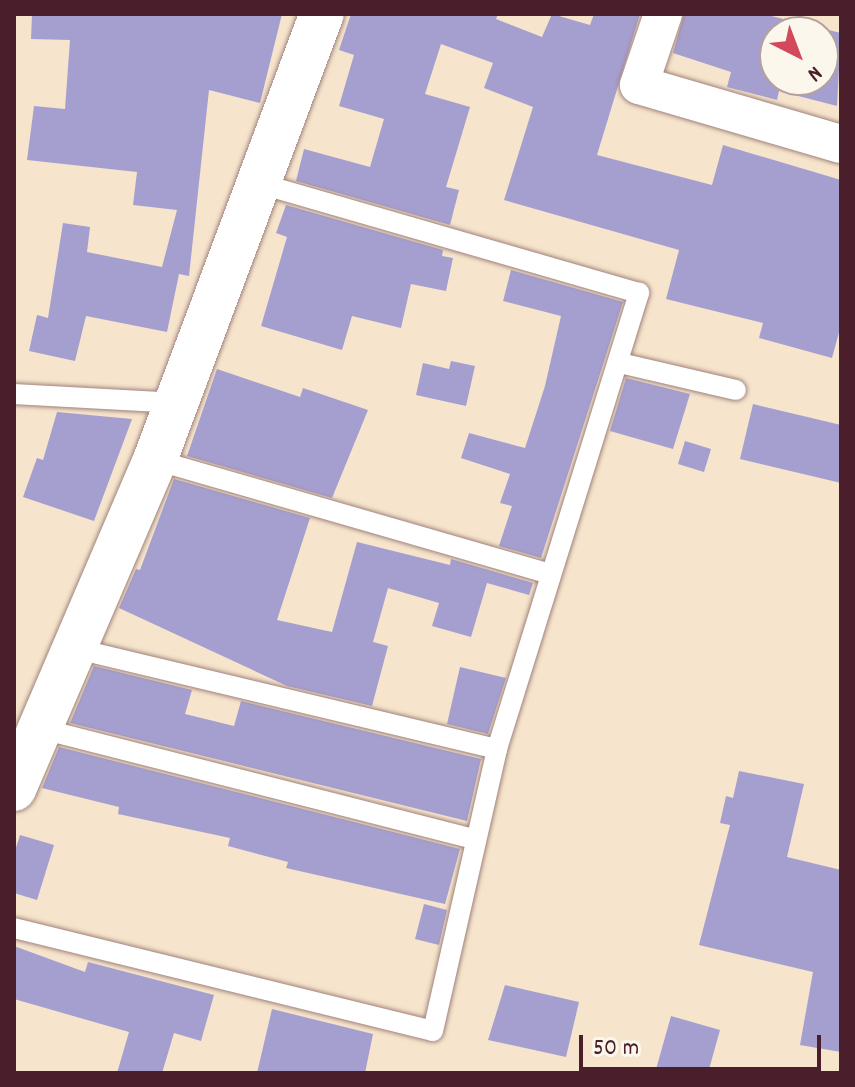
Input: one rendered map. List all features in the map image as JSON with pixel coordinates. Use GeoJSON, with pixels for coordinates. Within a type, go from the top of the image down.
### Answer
{"type":"FeatureCollection","features":[{"type":"Feature","properties":{"kind":"street"},"geometry":{"type":"LineString","coordinates":[[14,789],[77,649],[178,403],[255,182],[322,14]]}},
{"type":"Feature","properties":{"kind":"street"},"geometry":{"type":"LineString","coordinates":[[663,14],[639,85],[841,144]]}},
{"type":"Feature","properties":{"kind":"lane"},"geometry":{"type":"LineString","coordinates":[[14,928],[433,1031],[474,839],[497,749],[549,574],[620,363],[639,293],[255,182]]}},
{"type":"Feature","properties":{"kind":"lane"},"geometry":{"type":"LineString","coordinates":[[620,363],[736,390]]}},
{"type":"Feature","properties":{"kind":"lane"},"geometry":{"type":"LineString","coordinates":[[14,394],[178,403]]}},
{"type":"Feature","properties":{"kind":"lane"},"geometry":{"type":"LineString","coordinates":[[155,460],[549,574]]}},
{"type":"Feature","properties":{"kind":"lane"},"geometry":{"type":"LineString","coordinates":[[77,649],[497,749]]}},
{"type":"Feature","properties":{"kind":"lane"},"geometry":{"type":"LineString","coordinates":[[42,729],[474,839]]}},
{"type":"Feature","properties":{"kind":"building"},"geometry":{"type":"Polygon","coordinates":[[[32,14],[282,14],[260,103],[209,90],[189,276],[179,274],[167,332],[86,316],[75,361],[29,351],[37,315],[48,318],[63,223],[90,227],[87,252],[162,267],[177,210],[133,205],[137,172],[27,160],[34,106],[65,109],[70,40],[31,39],[32,14]]]}},
{"type":"Feature","properties":{"kind":"building"},"geometry":{"type":"Polygon","coordinates":[[[351,14],[498,14],[496,19],[542,37],[552,14],[590,25],[594,14],[640,14],[597,155],[712,185],[723,145],[841,180],[841,325],[832,358],[759,338],[763,323],[666,299],[679,250],[504,200],[533,107],[484,88],[493,63],[441,44],[425,94],[470,107],[446,187],[459,190],[450,225],[296,181],[304,149],[370,167],[384,119],[339,106],[354,55],[339,50],[351,14]]]}},
{"type":"Feature","properties":{"kind":"building"},"geometry":{"type":"Polygon","coordinates":[[[684,14],[771,16],[759,16],[759,95],[727,87],[731,72],[673,53],[684,14]]]}},
{"type":"Feature","properties":{"kind":"building"},"geometry":{"type":"Polygon","coordinates":[[[798,96],[838,96],[837,106],[798,96]]]}},
{"type":"Feature","properties":{"kind":"building"},"geometry":{"type":"Polygon","coordinates":[[[286,205],[443,250],[442,256],[453,258],[446,291],[411,284],[401,328],[352,316],[342,350],[261,326],[287,237],[276,233],[286,205]]]}},
{"type":"Feature","properties":{"kind":"building"},"geometry":{"type":"Polygon","coordinates":[[[511,270],[623,302],[541,558],[499,546],[512,506],[500,503],[510,474],[461,458],[469,433],[525,448],[545,386],[561,316],[503,301],[511,270]]]}},
{"type":"Feature","properties":{"kind":"building"},"geometry":{"type":"Polygon","coordinates":[[[451,361],[475,366],[466,406],[416,395],[423,363],[449,369],[451,361]]]}},
{"type":"Feature","properties":{"kind":"building"},"geometry":{"type":"Polygon","coordinates":[[[217,369],[300,397],[303,388],[368,410],[332,498],[187,456],[217,369]]]}},
{"type":"Feature","properties":{"kind":"building"},"geometry":{"type":"Polygon","coordinates":[[[626,378],[690,394],[673,449],[610,431],[626,378]]]}},
{"type":"Feature","properties":{"kind":"building"},"geometry":{"type":"Polygon","coordinates":[[[753,404],[841,425],[841,483],[740,459],[753,404]]]}},
{"type":"Feature","properties":{"kind":"building"},"geometry":{"type":"Polygon","coordinates":[[[57,412],[132,419],[94,521],[23,497],[37,458],[43,460],[57,412]]]}},
{"type":"Feature","properties":{"kind":"building"},"geometry":{"type":"Polygon","coordinates":[[[685,441],[711,449],[704,472],[678,464],[685,441]]]}},
{"type":"Feature","properties":{"kind":"building"},"geometry":{"type":"Polygon","coordinates":[[[174,479],[310,518],[277,620],[332,632],[357,542],[450,565],[451,559],[533,583],[529,595],[487,583],[471,637],[432,626],[439,603],[388,588],[373,642],[388,646],[372,706],[287,686],[119,608],[136,569],[140,570],[174,479]]]}},
{"type":"Feature","properties":{"kind":"building"},"geometry":{"type":"Polygon","coordinates":[[[94,666],[192,690],[185,714],[234,726],[241,701],[481,759],[467,821],[70,723],[94,666]]]}},
{"type":"Feature","properties":{"kind":"building"},"geometry":{"type":"Polygon","coordinates":[[[460,667],[506,678],[488,734],[447,724],[460,667]]]}},
{"type":"Feature","properties":{"kind":"building"},"geometry":{"type":"Polygon","coordinates":[[[59,747],[460,849],[445,904],[286,868],[288,862],[228,846],[230,838],[118,814],[119,807],[42,788],[59,747]]]}},
{"type":"Feature","properties":{"kind":"building"},"geometry":{"type":"Polygon","coordinates":[[[739,771],[804,784],[787,857],[841,870],[841,1052],[800,1045],[813,972],[699,945],[730,825],[720,823],[726,796],[733,798],[739,771]]]}},
{"type":"Feature","properties":{"kind":"building"},"geometry":{"type":"Polygon","coordinates":[[[20,835],[54,845],[37,900],[14,893],[14,854],[20,835]]]}},
{"type":"Feature","properties":{"kind":"building"},"geometry":{"type":"Polygon","coordinates":[[[424,904],[447,910],[439,945],[415,939],[424,904]]]}},
{"type":"Feature","properties":{"kind":"building"},"geometry":{"type":"Polygon","coordinates":[[[14,946],[85,972],[88,962],[214,995],[201,1041],[174,1033],[162,1073],[117,1073],[129,1032],[14,999],[14,946]]]}},
{"type":"Feature","properties":{"kind":"building"},"geometry":{"type":"Polygon","coordinates":[[[505,985],[579,1002],[566,1057],[488,1040],[505,985]]]}},
{"type":"Feature","properties":{"kind":"building"},"geometry":{"type":"Polygon","coordinates":[[[272,1009],[373,1034],[365,1073],[257,1073],[272,1009]]]}},
{"type":"Feature","properties":{"kind":"building"},"geometry":{"type":"Polygon","coordinates":[[[671,1016],[720,1030],[708,1073],[655,1073],[671,1016]]]}}]}
